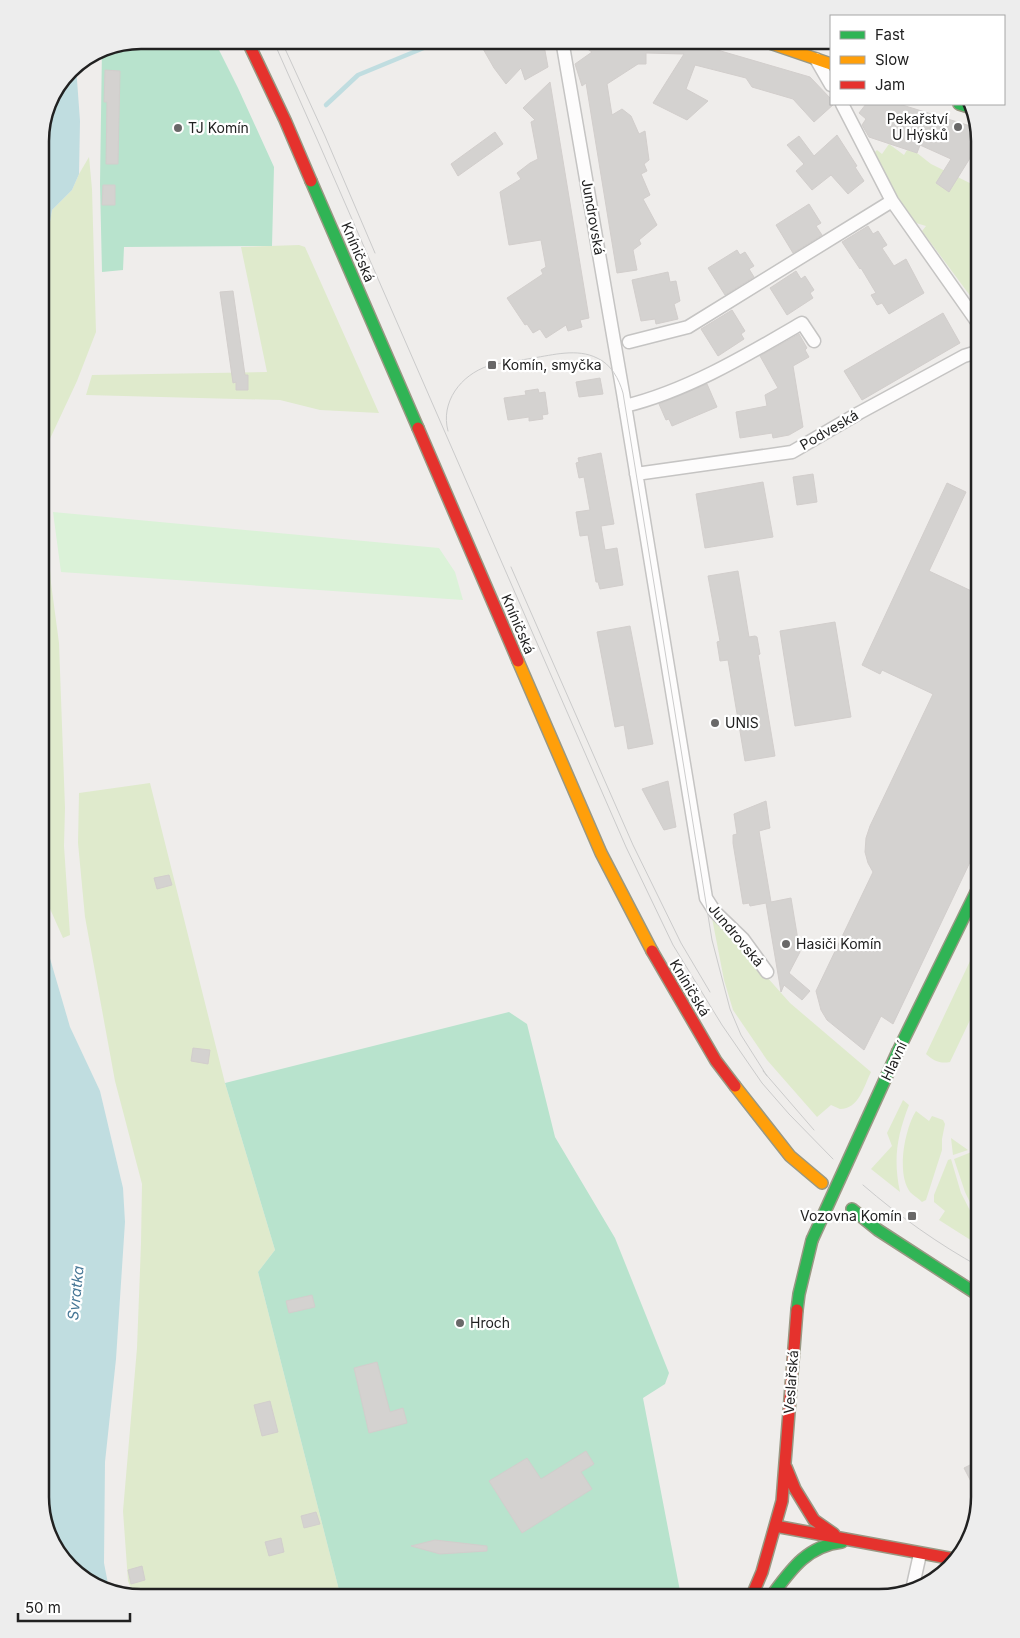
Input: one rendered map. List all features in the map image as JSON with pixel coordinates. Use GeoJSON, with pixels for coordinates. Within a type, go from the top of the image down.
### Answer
{"type":"FeatureCollection","features":[{"type":"Feature","properties":{"kind":"main road","name":"Kníničská"},"geometry":{"type":"LineString","coordinates":[[251,49],[289,129],[601,854],[656,960],[716,1061],[790,1156],[822,1183]]}},
{"type":"Feature","properties":{"kind":"main road"},"geometry":{"type":"LineString","coordinates":[[788,49],[830,64]]}},
{"type":"Feature","properties":{"kind":"main road","name":"Hlavní"},"geometry":{"type":"LineString","coordinates":[[812,1240],[905,1036],[971,902]]}},
{"type":"Feature","properties":{"kind":"main road"},"geometry":{"type":"LineString","coordinates":[[852,1209],[878,1230],[971,1290]]}},
{"type":"Feature","properties":{"kind":"main road","name":"Veslařská"},"geometry":{"type":"LineString","coordinates":[[755,1589],[762,1572],[782,1501],[799,1294],[812,1240]]}},
{"type":"Feature","properties":{"kind":"main road"},"geometry":{"type":"LineString","coordinates":[[785,1464],[795,1489],[814,1520],[839,1538]]}},
{"type":"Feature","properties":{"kind":"main road"},"geometry":{"type":"LineString","coordinates":[[775,1526],[948,1558]]}},
{"type":"Feature","properties":{"kind":"main road"},"geometry":{"type":"LineString","coordinates":[[777,1589],[811,1551],[828,1543],[859,1542]]}},
{"type":"Feature","properties":{"kind":"street","name":"Jundrovská"},"geometry":{"type":"LineString","coordinates":[[564,49],[624,400],[706,898],[716,912],[743,939],[767,972]]}},
{"type":"Feature","properties":{"kind":"street"},"geometry":{"type":"LineString","coordinates":[[816,59],[830,83]]}},
{"type":"Feature","properties":{"kind":"street"},"geometry":{"type":"LineString","coordinates":[[843,105],[892,202],[971,313]]}},
{"type":"Feature","properties":{"kind":"street"},"geometry":{"type":"LineString","coordinates":[[629,342],[688,327],[892,202]]}},
{"type":"Feature","properties":{"kind":"street"},"geometry":{"type":"LineString","coordinates":[[624,400],[643,402],[729,364],[802,323],[814,341]]}},
{"type":"Feature","properties":{"kind":"street","name":"Podveská"},"geometry":{"type":"LineString","coordinates":[[636,474],[792,452],[859,413],[971,354]]}},
{"type":"Feature","properties":{"kind":"street"},"geometry":{"type":"LineString","coordinates":[[914,1582],[920,1554]]}},
{"type":"Feature","properties":{"kind":"green space","name":"TJ Komín"},"geometry":{"type":"Polygon","coordinates":[[[141,49],[218,49],[274,167],[272,246],[124,247],[123,270],[102,272],[100,184],[102,58],[117,52],[141,49]]]}},
{"type":"Feature","properties":{"kind":"green space"},"geometry":{"type":"Polygon","coordinates":[[[889,144],[904,155],[907,150],[917,153],[931,164],[971,184],[971,297],[922,231],[926,226],[916,223],[895,195],[875,152],[877,150],[882,154],[889,144]]]}},
{"type":"Feature","properties":{"kind":"green space"},"geometry":{"type":"Polygon","coordinates":[[[89,157],[92,189],[96,332],[77,381],[49,441],[49,228],[52,210],[72,190],[89,157]]]}},
{"type":"Feature","properties":{"kind":"green space"},"geometry":{"type":"Polygon","coordinates":[[[299,245],[305,247],[379,413],[320,410],[280,400],[86,395],[92,375],[267,372],[241,247],[299,245]]]}},
{"type":"Feature","properties":{"kind":"green space"},"geometry":{"type":"Polygon","coordinates":[[[53,512],[439,548],[455,572],[463,600],[61,572],[53,512]]]}},
{"type":"Feature","properties":{"kind":"green space"},"geometry":{"type":"Polygon","coordinates":[[[49,556],[59,643],[65,808],[64,846],[70,935],[63,938],[49,906],[49,556]]]}},
{"type":"Feature","properties":{"kind":"green space"},"geometry":{"type":"Polygon","coordinates":[[[150,783],[225,1083],[275,1250],[258,1272],[339,1589],[135,1589],[131,1588],[128,1581],[123,1511],[137,1348],[142,1184],[115,1081],[85,917],[78,843],[79,793],[150,783]]]}},
{"type":"Feature","properties":{"kind":"green space"},"geometry":{"type":"Polygon","coordinates":[[[712,918],[727,932],[790,1003],[871,1072],[860,1096],[852,1105],[840,1109],[831,1105],[817,1117],[767,1060],[733,1010],[724,980],[712,918]]]}},
{"type":"Feature","properties":{"kind":"green space"},"geometry":{"type":"Polygon","coordinates":[[[971,959],[971,1018],[950,1062],[943,1063],[937,1061],[926,1054],[971,959]]]}},
{"type":"Feature","properties":{"kind":"green space","name":"Hroch"},"geometry":{"type":"Polygon","coordinates":[[[509,1012],[527,1024],[555,1137],[615,1238],[669,1373],[665,1384],[643,1398],[680,1589],[339,1589],[258,1272],[275,1250],[225,1083],[509,1012]]]}},
{"type":"Feature","properties":{"kind":"green space"},"geometry":{"type":"Polygon","coordinates":[[[903,1100],[909,1105],[897,1148],[900,1192],[871,1169],[892,1146],[887,1133],[903,1100]]]}},
{"type":"Feature","properties":{"kind":"green space"},"geometry":{"type":"Polygon","coordinates":[[[916,1111],[929,1121],[932,1116],[943,1120],[945,1124],[942,1150],[926,1200],[922,1202],[910,1192],[903,1174],[908,1128],[916,1111]]]}},
{"type":"Feature","properties":{"kind":"green space"},"geometry":{"type":"Polygon","coordinates":[[[951,1138],[968,1150],[953,1155],[951,1138]]]}},
{"type":"Feature","properties":{"kind":"green space"},"geometry":{"type":"Polygon","coordinates":[[[971,1152],[971,1204],[965,1192],[954,1159],[971,1152]]]}},
{"type":"Feature","properties":{"kind":"green space"},"geometry":{"type":"Polygon","coordinates":[[[951,1159],[961,1193],[971,1212],[971,1240],[939,1220],[945,1211],[934,1202],[934,1195],[948,1160],[951,1159]]]}},
{"type":"Feature","properties":{"kind":"water"},"geometry":{"type":"Polygon","coordinates":[[[77,75],[80,121],[79,174],[72,190],[52,210],[49,228],[49,135],[52,117],[58,100],[77,75]]]}},
{"type":"Feature","properties":{"kind":"water","name":"Svratka"},"geometry":{"type":"Polygon","coordinates":[[[49,955],[70,1027],[100,1091],[123,1188],[125,1222],[116,1359],[105,1462],[104,1563],[108,1583],[90,1574],[64,1548],[54,1527],[50,1509],[49,955]]]}},
{"type":"Feature","properties":{"kind":"building"},"geometry":{"type":"Polygon","coordinates":[[[483,49],[545,49],[548,67],[525,80],[521,68],[506,84],[483,49]]]}},
{"type":"Feature","properties":{"kind":"building"},"geometry":{"type":"Polygon","coordinates":[[[588,49],[714,49],[810,77],[830,98],[830,105],[833,105],[814,122],[793,99],[752,87],[746,78],[695,65],[686,89],[708,101],[687,120],[653,103],[684,54],[646,53],[646,64],[638,64],[607,84],[612,115],[622,109],[631,116],[639,134],[645,131],[649,160],[644,164],[647,171],[641,174],[650,195],[643,199],[657,225],[639,240],[641,244],[633,250],[637,270],[617,273],[586,83],[582,86],[575,64],[592,52],[588,49]]]}},
{"type":"Feature","properties":{"kind":"building"},"geometry":{"type":"Polygon","coordinates":[[[105,70],[120,71],[118,164],[106,164],[107,102],[104,102],[105,70]]]}},
{"type":"Feature","properties":{"kind":"building"},"geometry":{"type":"Polygon","coordinates":[[[550,82],[589,318],[580,320],[582,327],[568,331],[566,325],[546,338],[540,329],[533,333],[527,324],[525,325],[507,298],[543,274],[541,270],[546,267],[541,240],[509,245],[500,192],[521,179],[517,173],[538,159],[531,122],[535,120],[523,108],[550,82]]]}},
{"type":"Feature","properties":{"kind":"building"},"geometry":{"type":"Polygon","coordinates":[[[865,105],[902,105],[969,126],[971,156],[949,192],[936,183],[951,159],[920,145],[917,153],[869,137],[862,125],[866,119],[859,113],[865,105]]]}},
{"type":"Feature","properties":{"kind":"building"},"geometry":{"type":"Polygon","coordinates":[[[495,132],[503,144],[458,176],[451,164],[495,132]]]}},
{"type":"Feature","properties":{"kind":"building"},"geometry":{"type":"Polygon","coordinates":[[[837,135],[857,166],[855,167],[864,181],[848,194],[831,175],[812,190],[796,171],[804,164],[787,145],[799,136],[814,156],[837,135]]]}},
{"type":"Feature","properties":{"kind":"building"},"geometry":{"type":"Polygon","coordinates":[[[103,185],[115,185],[115,205],[102,205],[103,185]]]}},
{"type":"Feature","properties":{"kind":"building"},"geometry":{"type":"Polygon","coordinates":[[[809,204],[821,223],[816,226],[822,235],[793,253],[776,225],[809,204]]]}},
{"type":"Feature","properties":{"kind":"building"},"geometry":{"type":"Polygon","coordinates":[[[868,226],[873,234],[878,231],[887,245],[882,248],[894,266],[906,259],[924,293],[889,314],[882,303],[877,305],[871,295],[876,293],[842,242],[868,226]]]}},
{"type":"Feature","properties":{"kind":"building"},"geometry":{"type":"Polygon","coordinates":[[[737,250],[740,255],[745,252],[754,266],[749,269],[754,277],[725,295],[708,268],[737,250]]]}},
{"type":"Feature","properties":{"kind":"building"},"geometry":{"type":"Polygon","coordinates":[[[796,271],[801,279],[805,276],[814,290],[810,293],[813,298],[787,315],[770,288],[796,271]]]}},
{"type":"Feature","properties":{"kind":"building"},"geometry":{"type":"Polygon","coordinates":[[[668,272],[670,282],[676,281],[680,301],[674,304],[678,319],[656,324],[655,319],[641,321],[632,280],[668,272]]]}},
{"type":"Feature","properties":{"kind":"building"},"geometry":{"type":"Polygon","coordinates":[[[233,291],[245,375],[248,375],[248,390],[236,390],[236,382],[233,383],[220,292],[233,291]]]}},
{"type":"Feature","properties":{"kind":"building"},"geometry":{"type":"Polygon","coordinates":[[[732,310],[745,331],[741,334],[744,339],[718,356],[701,329],[732,310]]]}},
{"type":"Feature","properties":{"kind":"building"},"geometry":{"type":"Polygon","coordinates":[[[943,313],[960,343],[862,400],[844,371],[943,313]]]}},
{"type":"Feature","properties":{"kind":"building"},"geometry":{"type":"Polygon","coordinates":[[[799,334],[807,348],[805,350],[809,357],[793,366],[803,427],[789,435],[773,438],[772,433],[740,438],[736,412],[767,406],[765,395],[778,388],[760,356],[799,334]]]}},
{"type":"Feature","properties":{"kind":"building"},"geometry":{"type":"Polygon","coordinates":[[[600,378],[603,394],[579,397],[576,382],[600,378]]]}},
{"type":"Feature","properties":{"kind":"building"},"geometry":{"type":"Polygon","coordinates":[[[707,384],[717,407],[672,426],[669,419],[666,420],[659,404],[707,384]]]}},
{"type":"Feature","properties":{"kind":"building"},"geometry":{"type":"Polygon","coordinates":[[[538,389],[539,393],[545,392],[548,414],[542,415],[543,419],[529,421],[529,417],[508,420],[504,398],[526,395],[525,391],[538,389]]]}},
{"type":"Feature","properties":{"kind":"building"},"geometry":{"type":"Polygon","coordinates":[[[601,453],[614,524],[601,526],[605,550],[617,548],[623,585],[600,589],[598,582],[596,582],[588,535],[580,536],[576,512],[590,510],[584,477],[579,478],[576,463],[579,462],[578,458],[601,453]]]}},
{"type":"Feature","properties":{"kind":"building"},"geometry":{"type":"Polygon","coordinates":[[[813,474],[817,502],[797,505],[793,477],[813,474]]]}},
{"type":"Feature","properties":{"kind":"building"},"geometry":{"type":"Polygon","coordinates":[[[763,482],[773,537],[705,548],[696,494],[763,482]]]}},
{"type":"Feature","properties":{"kind":"building"},"geometry":{"type":"Polygon","coordinates":[[[947,483],[966,492],[929,571],[971,591],[971,860],[893,1024],[881,1016],[864,1050],[827,1020],[821,1010],[816,991],[873,872],[865,852],[866,838],[870,826],[933,694],[882,670],[880,674],[862,665],[947,483]]]}},
{"type":"Feature","properties":{"kind":"building"},"geometry":{"type":"Polygon","coordinates":[[[738,571],[749,637],[757,637],[760,654],[758,655],[775,756],[745,761],[728,660],[720,661],[717,642],[720,641],[708,576],[738,571]]]}},
{"type":"Feature","properties":{"kind":"building"},"geometry":{"type":"Polygon","coordinates":[[[835,622],[851,717],[795,726],[780,631],[835,622]]]}},
{"type":"Feature","properties":{"kind":"building"},"geometry":{"type":"Polygon","coordinates":[[[630,626],[653,744],[628,749],[624,725],[615,727],[597,632],[630,626]]]}},
{"type":"Feature","properties":{"kind":"building"},"geometry":{"type":"Polygon","coordinates":[[[668,781],[676,827],[664,830],[642,789],[668,781]]]}},
{"type":"Feature","properties":{"kind":"building"},"geometry":{"type":"Polygon","coordinates":[[[766,801],[770,828],[759,831],[771,902],[791,898],[800,952],[789,973],[810,991],[802,1000],[784,985],[781,992],[766,903],[750,906],[749,903],[743,904],[733,843],[733,835],[737,834],[734,814],[766,801]]]}},
{"type":"Feature","properties":{"kind":"building"},"geometry":{"type":"Polygon","coordinates":[[[169,875],[172,885],[157,889],[154,878],[169,875]]]}},
{"type":"Feature","properties":{"kind":"building"},"geometry":{"type":"Polygon","coordinates":[[[193,1048],[210,1050],[208,1064],[191,1061],[193,1048]]]}},
{"type":"Feature","properties":{"kind":"building"},"geometry":{"type":"Polygon","coordinates":[[[312,1295],[315,1307],[289,1313],[286,1301],[312,1295]]]}},
{"type":"Feature","properties":{"kind":"building"},"geometry":{"type":"Polygon","coordinates":[[[377,1362],[390,1412],[403,1408],[407,1423],[369,1433],[354,1368],[377,1362]]]}},
{"type":"Feature","properties":{"kind":"building"},"geometry":{"type":"Polygon","coordinates":[[[270,1401],[278,1432],[262,1436],[254,1405],[270,1401]]]}},
{"type":"Feature","properties":{"kind":"building"},"geometry":{"type":"Polygon","coordinates":[[[586,1451],[594,1464],[581,1472],[592,1489],[522,1533],[489,1481],[527,1458],[541,1479],[586,1451]]]}},
{"type":"Feature","properties":{"kind":"building"},"geometry":{"type":"Polygon","coordinates":[[[971,1464],[971,1482],[964,1468],[971,1464]]]}},
{"type":"Feature","properties":{"kind":"building"},"geometry":{"type":"Polygon","coordinates":[[[316,1512],[320,1524],[304,1528],[301,1516],[316,1512]]]}},
{"type":"Feature","properties":{"kind":"building"},"geometry":{"type":"Polygon","coordinates":[[[281,1538],[284,1552],[269,1556],[265,1542],[281,1538]]]}},
{"type":"Feature","properties":{"kind":"building"},"geometry":{"type":"Polygon","coordinates":[[[435,1540],[487,1546],[487,1551],[440,1554],[411,1546],[435,1540]]]}},
{"type":"Feature","properties":{"kind":"building"},"geometry":{"type":"Polygon","coordinates":[[[142,1566],[145,1580],[131,1584],[128,1570],[142,1566]]]}},
{"type":"Feature","properties":{"kind":"waterway"},"geometry":{"type":"LineString","coordinates":[[326,105],[358,75],[421,49]]}},
{"type":"Feature","properties":{"kind":"tram line"},"geometry":{"type":"LineString","coordinates":[[277,49],[626,847],[673,945],[722,1025],[762,1083],[833,1159]]}},
{"type":"Feature","properties":{"kind":"tram line"},"geometry":{"type":"LineString","coordinates":[[285,49],[375,253]]}},
{"type":"Feature","properties":{"kind":"tram line"},"geometry":{"type":"LineString","coordinates":[[448,431],[447,410],[455,391],[469,376],[488,366],[557,354],[581,353],[602,361],[617,377],[623,393],[712,940],[730,1009],[741,1035],[767,1076]]}},
{"type":"Feature","properties":{"kind":"tram line"},"geometry":{"type":"LineString","coordinates":[[511,567],[633,845],[681,943],[710,992]]}},
{"type":"Feature","properties":{"kind":"tram line"},"geometry":{"type":"LineString","coordinates":[[763,1071],[814,1130]]}},
{"type":"Feature","properties":{"kind":"tram line"},"geometry":{"type":"LineString","coordinates":[[863,1185],[919,1229],[971,1262]]}},
{"type":"Feature","properties":{"kind":"traffic: fast"},"geometry":{"type":"LineString","coordinates":[[311,181],[418,428]]}},
{"type":"Feature","properties":{"kind":"traffic: fast"},"geometry":{"type":"LineString","coordinates":[[898,1051],[971,902]]}},
{"type":"Feature","properties":{"kind":"traffic: fast"},"geometry":{"type":"LineString","coordinates":[[812,1240],[898,1051]]}},
{"type":"Feature","properties":{"kind":"traffic: fast"},"geometry":{"type":"LineString","coordinates":[[852,1209],[878,1230],[971,1290]]}},
{"type":"Feature","properties":{"kind":"traffic: fast"},"geometry":{"type":"LineString","coordinates":[[797,1310],[812,1240]]}},
{"type":"Feature","properties":{"kind":"traffic: fast"},"geometry":{"type":"LineString","coordinates":[[777,1589],[792,1569],[809,1554],[829,1544],[842,1542]]}},
{"type":"Feature","properties":{"kind":"traffic: slow"},"geometry":{"type":"LineString","coordinates":[[787,49],[830,64]]}},
{"type":"Feature","properties":{"kind":"traffic: slow"},"geometry":{"type":"LineString","coordinates":[[518,661],[601,853],[652,951]]}},
{"type":"Feature","properties":{"kind":"traffic: slow"},"geometry":{"type":"LineString","coordinates":[[735,1086],[790,1156],[822,1183]]}},
{"type":"Feature","properties":{"kind":"traffic: jam"},"geometry":{"type":"LineString","coordinates":[[251,49],[311,181]]}},
{"type":"Feature","properties":{"kind":"traffic: jam"},"geometry":{"type":"LineString","coordinates":[[418,428],[518,661]]}},
{"type":"Feature","properties":{"kind":"traffic: jam"},"geometry":{"type":"LineString","coordinates":[[652,951],[716,1061],[735,1086]]}},
{"type":"Feature","properties":{"kind":"traffic: jam"},"geometry":{"type":"LineString","coordinates":[[755,1589],[762,1572],[782,1501],[797,1310]]}},
{"type":"Feature","properties":{"kind":"traffic: jam"},"geometry":{"type":"LineString","coordinates":[[786,1467],[795,1489],[814,1520],[834,1534]]}},
{"type":"Feature","properties":{"kind":"traffic: jam"},"geometry":{"type":"LineString","coordinates":[[775,1526],[948,1558]]}},
{"type":"Feature","properties":{"kind":"place","name":"Pekařství U Hýsků"},"geometry":{"type":"Point","coordinates":[958,127]}},
{"type":"Feature","properties":{"kind":"place","name":"TJ Komín"},"geometry":{"type":"Point","coordinates":[178,128]}},
{"type":"Feature","properties":{"kind":"place","name":"Komín, smyčka"},"geometry":{"type":"Point","coordinates":[492,365]}},
{"type":"Feature","properties":{"kind":"place","name":"UNIS"},"geometry":{"type":"Point","coordinates":[715,723]}},
{"type":"Feature","properties":{"kind":"place","name":"Hasiči Komín"},"geometry":{"type":"Point","coordinates":[786,944]}},
{"type":"Feature","properties":{"kind":"place","name":"Vozovna Komín"},"geometry":{"type":"Point","coordinates":[912,1216]}},
{"type":"Feature","properties":{"kind":"place","name":"Hroch"},"geometry":{"type":"Point","coordinates":[460,1323]}}]}
